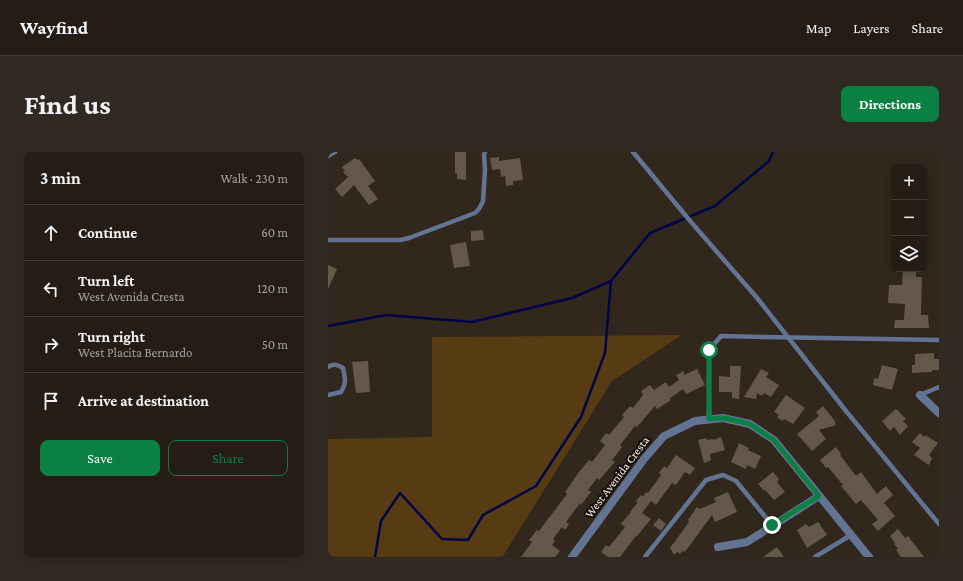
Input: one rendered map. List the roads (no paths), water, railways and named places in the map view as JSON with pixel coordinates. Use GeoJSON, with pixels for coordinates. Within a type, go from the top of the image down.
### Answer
{"type":"FeatureCollection","features":[{"type":"Feature","properties":{"kind":"street"},"geometry":{"type":"LineString","coordinates":[[920,395],[939,413]]}},
{"type":"Feature","properties":{"kind":"street","name":"West Avenida Cresta"},"geometry":{"type":"LineString","coordinates":[[572,557],[644,459],[664,436],[695,420],[724,418],[750,424],[774,440],[869,557]]}},
{"type":"Feature","properties":{"kind":"street"},"geometry":{"type":"LineString","coordinates":[[718,547],[747,542],[819,496]]}},
{"type":"Feature","properties":{"kind":"lane"},"geometry":{"type":"LineString","coordinates":[[328,156],[335,152]]}},
{"type":"Feature","properties":{"kind":"lane"},"geometry":{"type":"LineString","coordinates":[[328,240],[400,240],[475,213],[483,201],[485,152]]}},
{"type":"Feature","properties":{"kind":"lane"},"geometry":{"type":"LineString","coordinates":[[633,152],[691,222],[758,298],[846,411],[939,524]]}},
{"type":"Feature","properties":{"kind":"lane"},"geometry":{"type":"LineString","coordinates":[[709,419],[709,350],[721,336],[939,340]]}},
{"type":"Feature","properties":{"kind":"lane"},"geometry":{"type":"LineString","coordinates":[[328,367],[332,364],[338,364],[343,368],[345,385],[341,392],[328,395]]}},
{"type":"Feature","properties":{"kind":"lane"},"geometry":{"type":"LineString","coordinates":[[920,395],[939,387]]}},
{"type":"Feature","properties":{"kind":"lane"},"geometry":{"type":"LineString","coordinates":[[645,557],[706,480],[723,475],[736,481],[772,525]]}},
{"type":"Feature","properties":{"kind":"lane"},"geometry":{"type":"LineString","coordinates":[[815,557],[852,535]]}},
{"type":"Feature","properties":{"kind":"waterway"},"geometry":{"type":"LineString","coordinates":[[375,557],[381,521],[400,493],[442,539],[468,540],[483,515],[536,486],[581,417],[605,353],[611,281],[650,233],[715,206],[769,161],[773,152]]}},
{"type":"Feature","properties":{"kind":"waterway"},"geometry":{"type":"LineString","coordinates":[[328,326],[386,315],[472,322],[572,298],[611,281]]}}]}
